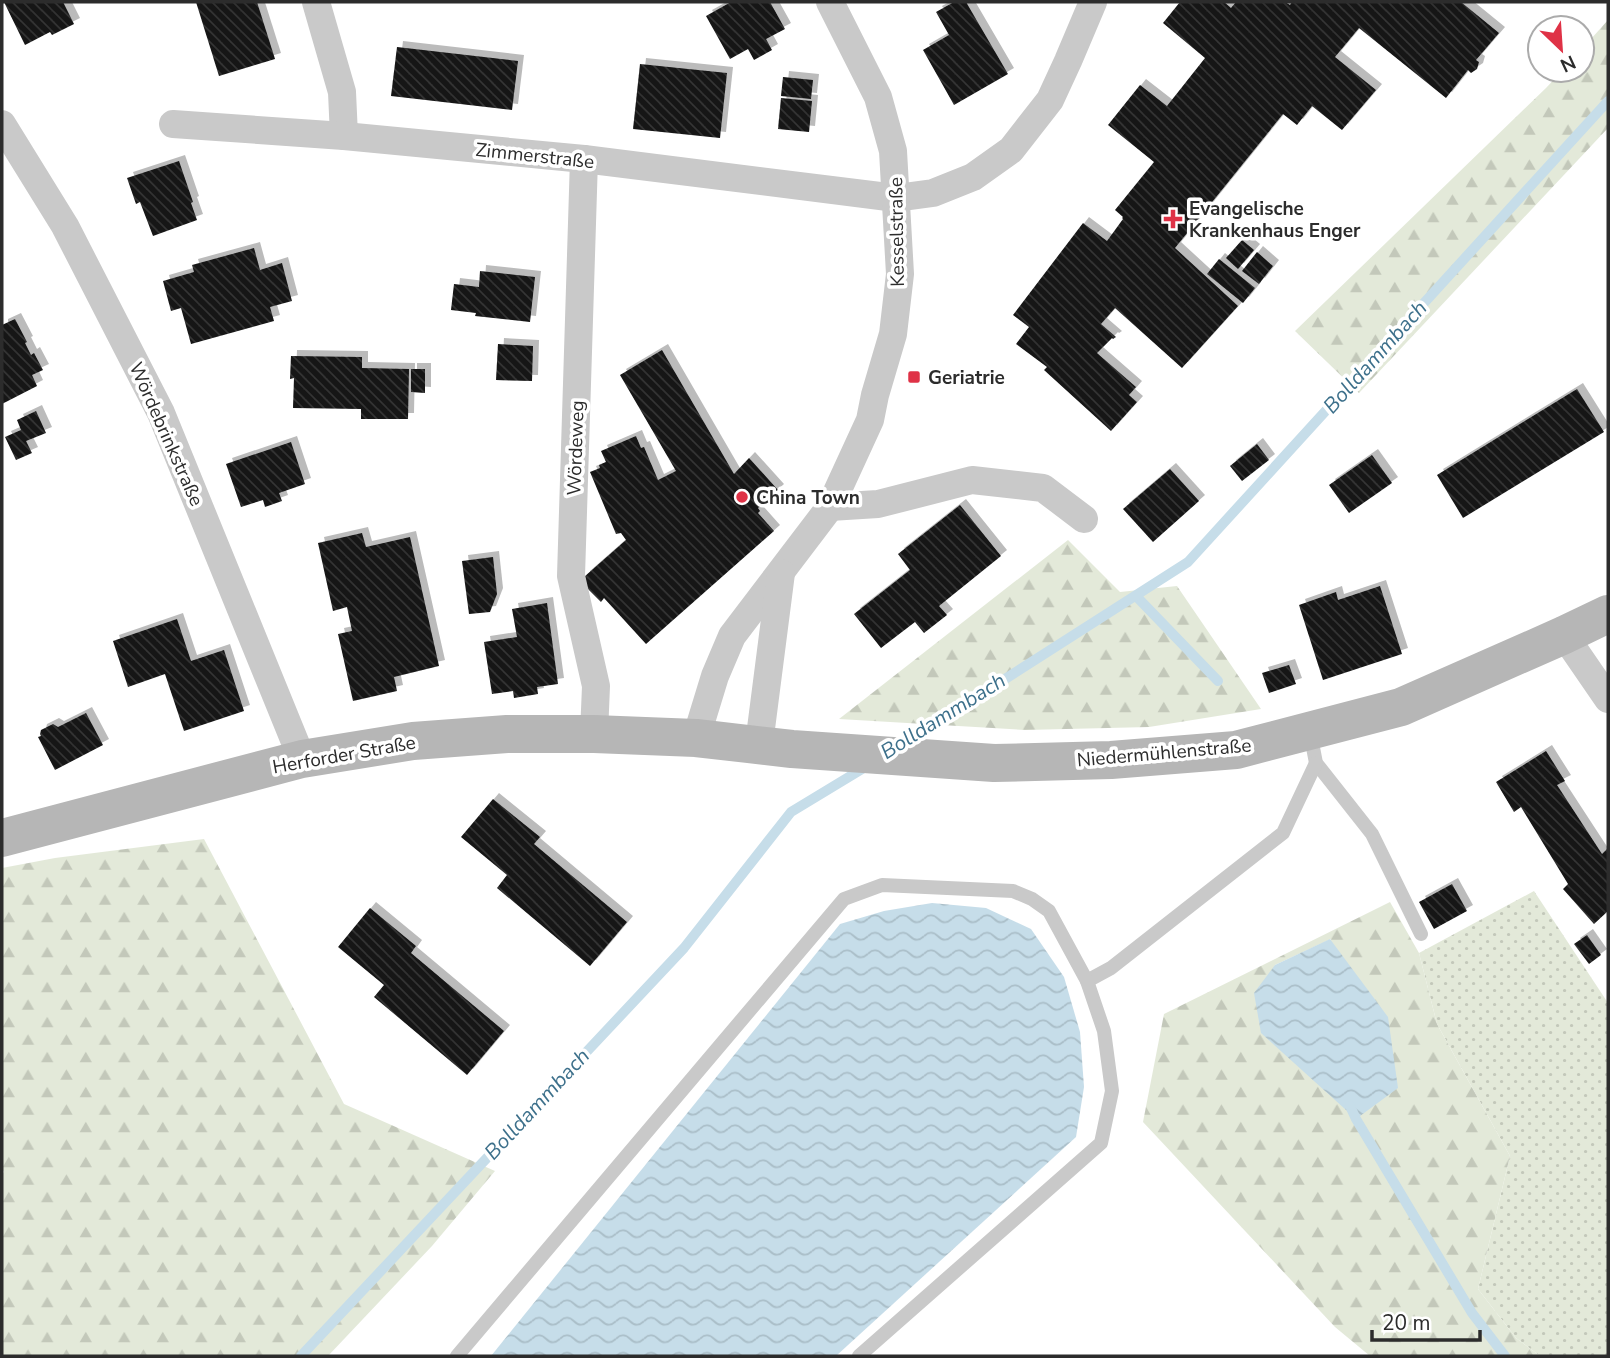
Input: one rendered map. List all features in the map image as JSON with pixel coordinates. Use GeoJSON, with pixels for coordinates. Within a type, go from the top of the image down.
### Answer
{"type":"FeatureCollection","features":[{"type":"Feature","properties":{"kind":"main road","name":"Niedermühlenstraße"},"geometry":{"type":"LineString","coordinates":[[696,738],[993,763],[1111,760],[1313,747],[1608,614]]}},
{"type":"Feature","properties":{"kind":"main road","name":"Herforder Straße"},"geometry":{"type":"LineString","coordinates":[[2,838],[302,759],[414,741],[507,734],[696,738]]}},
{"type":"Feature","properties":{"kind":"street"},"geometry":{"type":"LineString","coordinates":[[316,2],[342,92],[344,136]]}},
{"type":"Feature","properties":{"kind":"street","name":"Kesselstraße"},"geometry":{"type":"LineString","coordinates":[[696,738],[715,676],[733,636],[830,507],[870,420],[893,334],[900,274],[893,151],[878,97],[830,2]]}},
{"type":"Feature","properties":{"kind":"street","name":"Zimmerstraße"},"geometry":{"type":"LineString","coordinates":[[173,124],[344,136],[584,159],[896,198],[933,194],[973,177],[1011,150],[1050,100],[1093,2]]}},
{"type":"Feature","properties":{"kind":"street","name":"Wördebrinkstraße"},"geometry":{"type":"LineString","coordinates":[[2,124],[65,226],[161,413],[302,759]]}},
{"type":"Feature","properties":{"kind":"street","name":"Wördeweg"},"geometry":{"type":"LineString","coordinates":[[584,159],[571,576],[596,686],[594,734]]}},
{"type":"Feature","properties":{"kind":"street"},"geometry":{"type":"LineString","coordinates":[[830,507],[878,504],[972,480],[1043,488],[1084,519]]}},
{"type":"Feature","properties":{"kind":"street","name":"Kesselstraße"},"geometry":{"type":"LineString","coordinates":[[775,746],[781,573]]}},
{"type":"Feature","properties":{"kind":"street"},"geometry":{"type":"LineString","coordinates":[[1564,635],[1608,699]]}},
{"type":"Feature","properties":{"kind":"lane"},"geometry":{"type":"LineString","coordinates":[[1313,747],[1372,834],[1422,934]]}},
{"type":"Feature","properties":{"kind":"lane"},"geometry":{"type":"LineString","coordinates":[[1087,981],[1111,968],[1283,833],[1313,747]]}},
{"type":"Feature","properties":{"kind":"lane"},"geometry":{"type":"LineString","coordinates":[[457,1356],[845,899],[882,885],[1013,891],[1032,898],[1049,911],[1087,981],[1104,1031],[1112,1091],[1101,1143],[859,1356]]}},
{"type":"Feature","properties":{"kind":"green space"},"geometry":{"type":"Polygon","coordinates":[[[1608,20],[1608,128],[1359,393],[1295,331],[1550,84],[1596,84],[1596,33],[1608,20]]]}},
{"type":"Feature","properties":{"kind":"green space"},"geometry":{"type":"Polygon","coordinates":[[[1068,540],[1120,592],[1177,586],[1261,709],[1149,727],[1025,730],[839,719],[1068,540]]]}},
{"type":"Feature","properties":{"kind":"green space"},"geometry":{"type":"Polygon","coordinates":[[[204,839],[344,1104],[495,1171],[432,1246],[328,1356],[2,1356],[2,868],[55,858],[204,839]]]}},
{"type":"Feature","properties":{"kind":"green space"},"geometry":{"type":"Polygon","coordinates":[[[1534,891],[1608,1003],[1608,1356],[1540,1356],[1516,1338],[1478,1289],[1510,1156],[1437,1024],[1419,953],[1534,891]]]}},
{"type":"Feature","properties":{"kind":"green space"},"geometry":{"type":"Polygon","coordinates":[[[1390,902],[1419,953],[1437,1024],[1510,1156],[1478,1289],[1516,1338],[1540,1356],[1370,1356],[1335,1327],[1143,1122],[1164,1014],[1390,902]],[[1331,939],[1275,965],[1261,1033],[1331,939]]]}},
{"type":"Feature","properties":{"kind":"water"},"geometry":{"type":"Polygon","coordinates":[[[932,903],[986,908],[1031,929],[1064,977],[1080,1032],[1084,1087],[1076,1137],[836,1356],[491,1356],[840,924],[884,911],[932,903]]]}},
{"type":"Feature","properties":{"kind":"water"},"geometry":{"type":"Polygon","coordinates":[[[1330,939],[1388,1017],[1398,1088],[1356,1119],[1261,1033],[1254,993],[1275,965],[1330,939]]]}},
{"type":"Feature","properties":{"kind":"building"},"geometry":{"type":"Polygon","coordinates":[[[4,2],[63,2],[74,24],[52,35],[50,32],[25,45],[4,2]]]}},
{"type":"Feature","properties":{"kind":"building"},"geometry":{"type":"Polygon","coordinates":[[[196,2],[257,2],[275,59],[219,76],[196,2]]]}},
{"type":"Feature","properties":{"kind":"building"},"geometry":{"type":"Polygon","coordinates":[[[731,2],[770,2],[785,29],[766,39],[772,50],[754,60],[748,49],[730,59],[706,16],[731,2]]]}},
{"type":"Feature","properties":{"kind":"building"},"geometry":{"type":"Polygon","coordinates":[[[954,2],[966,2],[1008,74],[954,105],[923,50],[949,35],[936,12],[954,2]]]}},
{"type":"Feature","properties":{"kind":"building"},"geometry":{"type":"Polygon","coordinates":[[[1180,2],[1224,2],[1231,8],[1236,2],[1285,2],[1290,5],[1292,2],[1461,2],[1499,33],[1476,60],[1479,62],[1477,69],[1471,73],[1468,70],[1446,98],[1359,28],[1335,57],[1376,90],[1342,130],[1312,106],[1297,125],[1283,114],[1175,248],[1238,306],[1182,368],[1115,308],[1101,324],[1116,337],[1097,353],[1136,387],[1129,395],[1137,402],[1111,431],[1044,370],[1047,367],[1016,344],[1029,327],[1013,315],[1083,223],[1107,241],[1123,219],[1115,210],[1154,162],[1108,125],[1140,85],[1167,106],[1205,58],[1163,23],[1180,2]]]}},
{"type":"Feature","properties":{"kind":"building"},"geometry":{"type":"Polygon","coordinates":[[[397,47],[518,61],[512,110],[391,96],[397,47]]]}},
{"type":"Feature","properties":{"kind":"building"},"geometry":{"type":"Polygon","coordinates":[[[640,64],[727,73],[720,138],[633,129],[640,64]]]}},
{"type":"Feature","properties":{"kind":"building"},"geometry":{"type":"Polygon","coordinates":[[[783,77],[813,80],[811,99],[781,96],[783,77]]]}},
{"type":"Feature","properties":{"kind":"building"},"geometry":{"type":"Polygon","coordinates":[[[781,98],[812,101],[809,132],[778,129],[781,98]]]}},
{"type":"Feature","properties":{"kind":"building"},"geometry":{"type":"Polygon","coordinates":[[[179,161],[197,220],[153,236],[140,202],[136,204],[127,178],[179,161]]]}},
{"type":"Feature","properties":{"kind":"building"},"geometry":{"type":"Polygon","coordinates":[[[1242,240],[1254,250],[1238,269],[1226,258],[1242,240]]]}},
{"type":"Feature","properties":{"kind":"building"},"geometry":{"type":"Polygon","coordinates":[[[254,248],[260,270],[282,263],[292,301],[270,307],[274,321],[191,344],[181,308],[171,311],[163,281],[194,272],[192,265],[254,248]]]}},
{"type":"Feature","properties":{"kind":"building"},"geometry":{"type":"Polygon","coordinates":[[[1257,252],[1273,266],[1259,284],[1242,271],[1257,252]]]}},
{"type":"Feature","properties":{"kind":"building"},"geometry":{"type":"Polygon","coordinates":[[[1219,259],[1255,288],[1243,303],[1207,274],[1219,259]]]}},
{"type":"Feature","properties":{"kind":"building"},"geometry":{"type":"Polygon","coordinates":[[[480,271],[535,277],[530,322],[475,316],[476,313],[451,310],[454,284],[479,287],[480,271]]]}},
{"type":"Feature","properties":{"kind":"building"},"geometry":{"type":"Polygon","coordinates":[[[15,319],[31,355],[34,353],[43,370],[32,375],[37,386],[2,404],[2,325],[15,319]]]}},
{"type":"Feature","properties":{"kind":"building"},"geometry":{"type":"Polygon","coordinates":[[[498,344],[533,346],[532,381],[496,380],[498,344]]]}},
{"type":"Feature","properties":{"kind":"building"},"geometry":{"type":"Polygon","coordinates":[[[662,350],[734,474],[749,458],[778,490],[758,508],[758,513],[774,531],[646,644],[604,598],[601,602],[587,588],[584,577],[626,540],[621,533],[616,534],[590,472],[606,462],[601,451],[636,436],[641,448],[644,447],[658,480],[676,471],[620,375],[662,350]]]}},
{"type":"Feature","properties":{"kind":"building"},"geometry":{"type":"Polygon","coordinates":[[[291,356],[362,357],[362,368],[409,369],[408,419],[361,419],[361,409],[293,408],[294,378],[290,379],[291,356]]]}},
{"type":"Feature","properties":{"kind":"building"},"geometry":{"type":"Polygon","coordinates":[[[411,369],[425,369],[425,393],[411,392],[411,369]]]}},
{"type":"Feature","properties":{"kind":"building"},"geometry":{"type":"Polygon","coordinates":[[[1577,389],[1604,432],[1463,518],[1437,475],[1577,389]]]}},
{"type":"Feature","properties":{"kind":"building"},"geometry":{"type":"Polygon","coordinates":[[[36,411],[46,433],[26,441],[32,453],[16,460],[5,437],[21,430],[17,420],[36,411]]]}},
{"type":"Feature","properties":{"kind":"building"},"geometry":{"type":"Polygon","coordinates":[[[291,442],[305,484],[279,493],[282,501],[265,507],[263,500],[241,507],[226,464],[291,442]]]}},
{"type":"Feature","properties":{"kind":"building"},"geometry":{"type":"Polygon","coordinates":[[[1257,444],[1269,460],[1242,481],[1230,466],[1257,444]]]}},
{"type":"Feature","properties":{"kind":"building"},"geometry":{"type":"Polygon","coordinates":[[[1372,455],[1392,483],[1349,513],[1329,485],[1372,455]]]}},
{"type":"Feature","properties":{"kind":"building"},"geometry":{"type":"Polygon","coordinates":[[[1170,469],[1199,501],[1153,542],[1123,509],[1170,469]]]}},
{"type":"Feature","properties":{"kind":"building"},"geometry":{"type":"Polygon","coordinates":[[[960,505],[1001,556],[939,606],[947,615],[924,633],[915,622],[881,648],[854,614],[910,570],[898,554],[960,505]]]}},
{"type":"Feature","properties":{"kind":"building"},"geometry":{"type":"Polygon","coordinates":[[[362,533],[366,547],[410,537],[439,666],[394,677],[397,691],[353,701],[338,634],[352,631],[347,607],[333,611],[318,543],[362,533]]]}},
{"type":"Feature","properties":{"kind":"building"},"geometry":{"type":"Polygon","coordinates":[[[493,557],[497,594],[490,612],[469,614],[462,561],[493,557]]]}},
{"type":"Feature","properties":{"kind":"building"},"geometry":{"type":"Polygon","coordinates":[[[1380,586],[1402,654],[1323,680],[1299,605],[1336,592],[1338,600],[1380,586]]]}},
{"type":"Feature","properties":{"kind":"building"},"geometry":{"type":"Polygon","coordinates":[[[547,603],[558,684],[537,687],[538,694],[514,698],[513,691],[492,694],[484,642],[517,637],[512,609],[547,603]]]}},
{"type":"Feature","properties":{"kind":"building"},"geometry":{"type":"Polygon","coordinates":[[[177,619],[191,661],[224,650],[244,711],[184,731],[165,674],[128,687],[113,641],[177,619]]]}},
{"type":"Feature","properties":{"kind":"building"},"geometry":{"type":"Polygon","coordinates":[[[1289,665],[1296,684],[1269,693],[1262,673],[1289,665]]]}},
{"type":"Feature","properties":{"kind":"building"},"geometry":{"type":"Polygon","coordinates":[[[86,713],[103,745],[55,770],[38,737],[41,736],[41,730],[53,724],[58,727],[86,713]]]}},
{"type":"Feature","properties":{"kind":"building"},"geometry":{"type":"Polygon","coordinates":[[[1546,751],[1565,781],[1557,785],[1602,854],[1608,848],[1608,911],[1594,924],[1563,889],[1568,884],[1521,807],[1514,812],[1496,782],[1546,751]]]}},
{"type":"Feature","properties":{"kind":"building"},"geometry":{"type":"Polygon","coordinates":[[[493,799],[540,837],[534,844],[627,922],[590,966],[497,888],[507,875],[461,837],[493,799]]]}},
{"type":"Feature","properties":{"kind":"building"},"geometry":{"type":"Polygon","coordinates":[[[1452,884],[1467,911],[1434,929],[1419,902],[1452,884]]]}},
{"type":"Feature","properties":{"kind":"building"},"geometry":{"type":"Polygon","coordinates":[[[370,908],[416,946],[411,953],[504,1031],[467,1075],[374,997],[384,985],[338,947],[370,908]]]}},
{"type":"Feature","properties":{"kind":"building"},"geometry":{"type":"Polygon","coordinates":[[[1587,935],[1601,955],[1589,964],[1574,944],[1587,935]]]}},
{"type":"Feature","properties":{"kind":"waterway","name":"Bolldammbach"},"geometry":{"type":"LineString","coordinates":[[902,745],[1188,562],[1608,101]]}},
{"type":"Feature","properties":{"kind":"waterway"},"geometry":{"type":"LineString","coordinates":[[1136,596],[1218,681]]}},
{"type":"Feature","properties":{"kind":"waterway","name":"Bolldammbach"},"geometry":{"type":"LineString","coordinates":[[301,1356],[684,948],[791,812],[867,766]]}},
{"type":"Feature","properties":{"kind":"waterway"},"geometry":{"type":"LineString","coordinates":[[1350,1106],[1472,1313],[1505,1356]]}},
{"type":"Feature","properties":{"kind":"place","name":"Evangelische Krankenhaus Enger"},"geometry":{"type":"Point","coordinates":[1173,219]}},
{"type":"Feature","properties":{"kind":"place","name":"Geriatrie"},"geometry":{"type":"Point","coordinates":[914,377]}},
{"type":"Feature","properties":{"kind":"place","name":"China Town"},"geometry":{"type":"Point","coordinates":[742,497]}}]}
